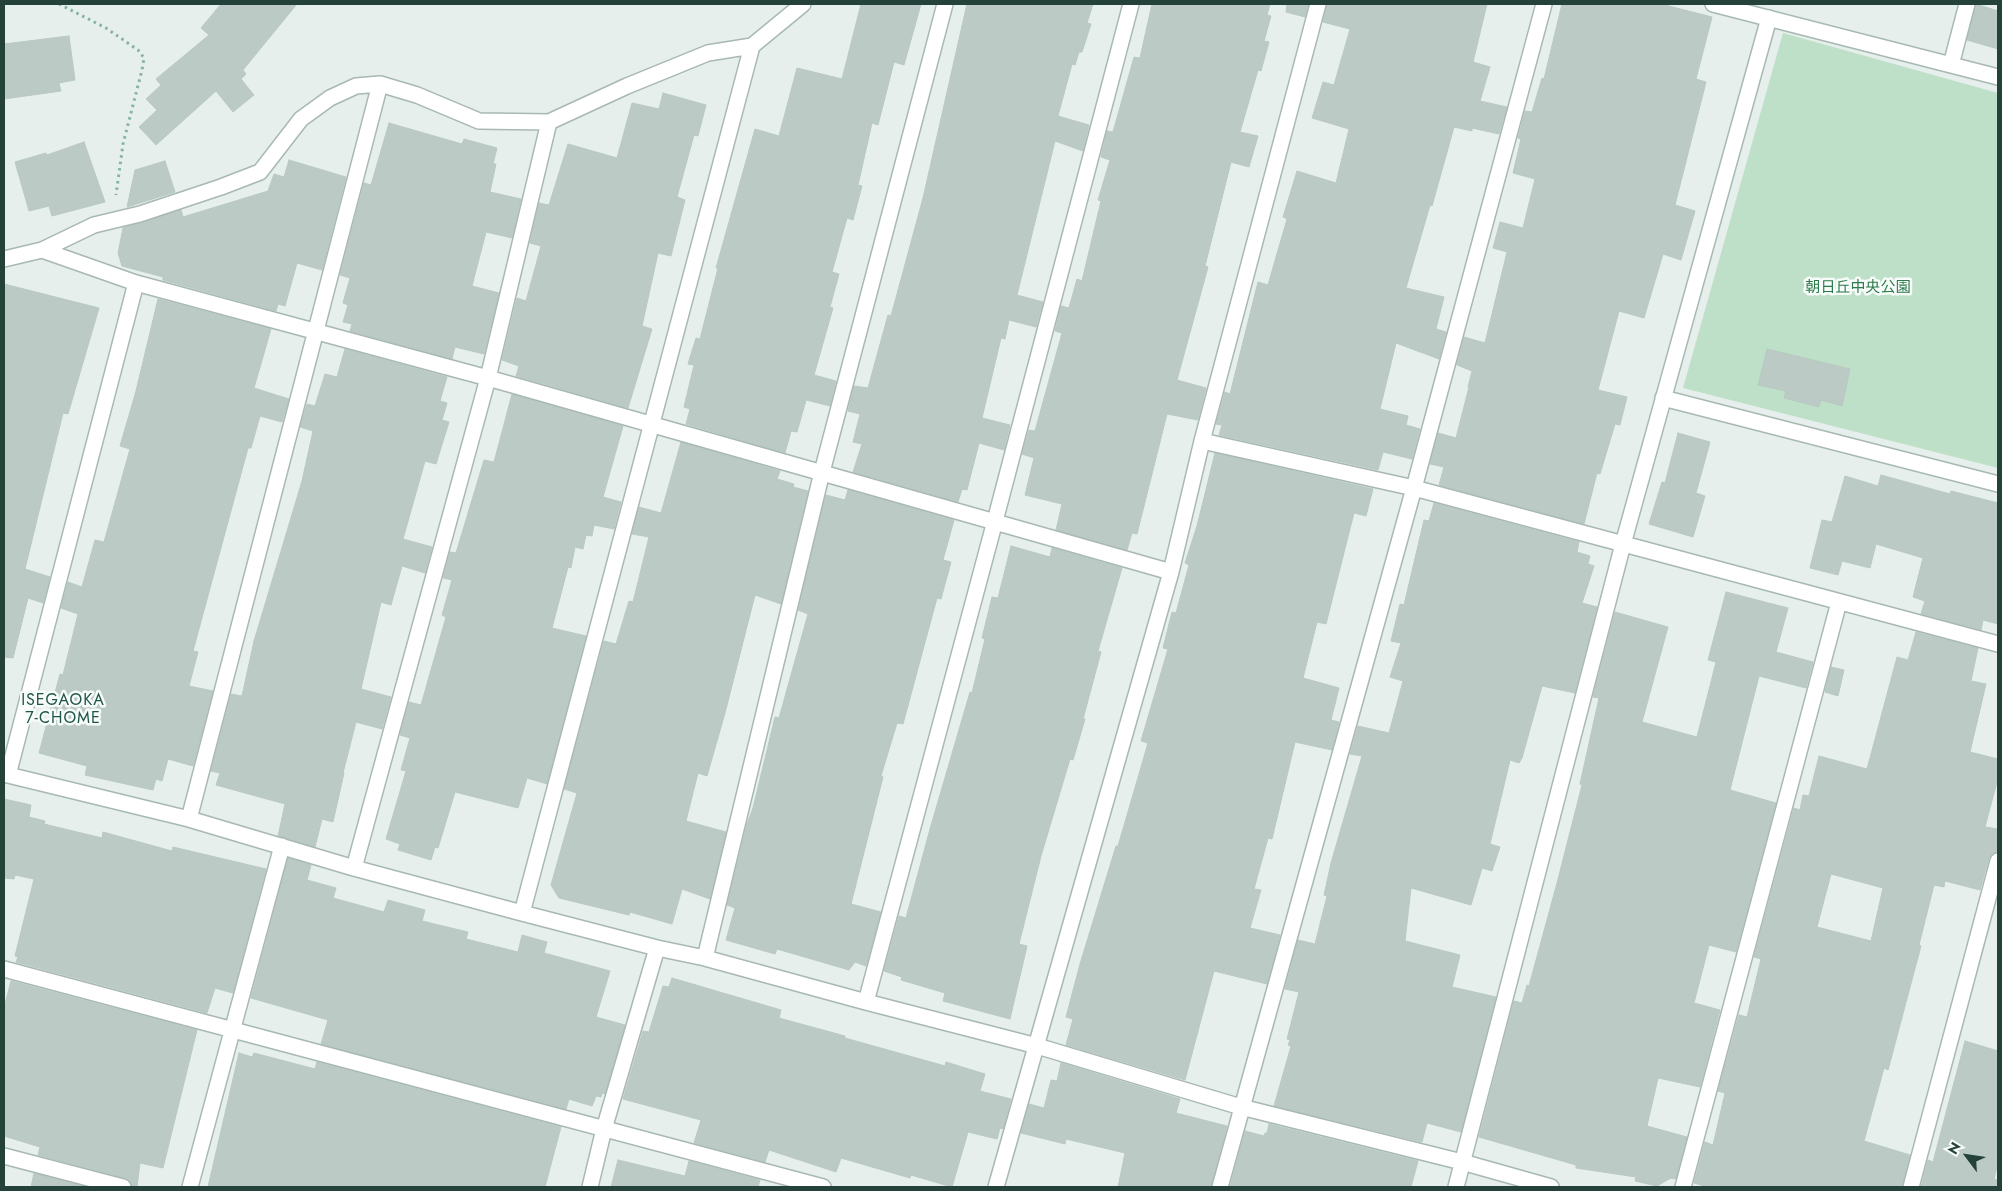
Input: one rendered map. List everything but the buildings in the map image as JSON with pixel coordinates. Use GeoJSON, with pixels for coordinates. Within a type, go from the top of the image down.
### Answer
{"type":"FeatureCollection","features":[{"type":"Feature","properties":{"kind":"street"},"geometry":{"type":"LineString","coordinates":[[4,259],[42,250],[94,225],[158,208],[260,172],[301,119],[330,98],[356,86],[380,84],[417,95],[479,121],[549,122],[628,86],[708,53],[752,46],[803,4]]}},
{"type":"Feature","properties":{"kind":"street"},"geometry":{"type":"LineString","coordinates":[[705,958],[822,472],[945,4]]}},
{"type":"Feature","properties":{"kind":"street"},"geometry":{"type":"LineString","coordinates":[[866,1002],[1131,4]]}},
{"type":"Feature","properties":{"kind":"street"},"geometry":{"type":"LineString","coordinates":[[996,1187],[1171,572],[1202,441],[1318,4]]}},
{"type":"Feature","properties":{"kind":"street"},"geometry":{"type":"LineString","coordinates":[[1220,1187],[1414,488],[1544,4]]}},
{"type":"Feature","properties":{"kind":"street"},"geometry":{"type":"LineString","coordinates":[[1713,4],[1752,9],[1770,18],[1998,77]]}},
{"type":"Feature","properties":{"kind":"street"},"geometry":{"type":"LineString","coordinates":[[1951,65],[1967,4]]}},
{"type":"Feature","properties":{"kind":"street"},"geometry":{"type":"LineString","coordinates":[[1456,1187],[1623,544],[1770,18]]}},
{"type":"Feature","properties":{"kind":"street"},"geometry":{"type":"LineString","coordinates":[[522,913],[752,46]]}},
{"type":"Feature","properties":{"kind":"street"},"geometry":{"type":"LineString","coordinates":[[189,819],[380,84]]}},
{"type":"Feature","properties":{"kind":"street"},"geometry":{"type":"LineString","coordinates":[[354,868],[488,378],[549,122]]}},
{"type":"Feature","properties":{"kind":"street"},"geometry":{"type":"LineString","coordinates":[[42,250],[136,282],[653,424],[1171,572]]}},
{"type":"Feature","properties":{"kind":"street"},"geometry":{"type":"LineString","coordinates":[[136,282],[6,774],[189,819],[354,868],[657,948],[705,958],[1036,1046],[1241,1108],[1462,1162],[1551,1187]]}},
{"type":"Feature","properties":{"kind":"street"},"geometry":{"type":"LineString","coordinates":[[1663,398],[1998,484]]}},
{"type":"Feature","properties":{"kind":"street"},"geometry":{"type":"LineString","coordinates":[[1202,441],[1414,488],[1998,644]]}},
{"type":"Feature","properties":{"kind":"street"},"geometry":{"type":"LineString","coordinates":[[1683,1187],[1839,602]]}},
{"type":"Feature","properties":{"kind":"street"},"geometry":{"type":"LineString","coordinates":[[190,1187],[282,846]]}},
{"type":"Feature","properties":{"kind":"street"},"geometry":{"type":"LineString","coordinates":[[1911,1187],[1998,861]]}},
{"type":"Feature","properties":{"kind":"street"},"geometry":{"type":"LineString","coordinates":[[590,1187],[604,1129],[657,948]]}},
{"type":"Feature","properties":{"kind":"street"},"geometry":{"type":"LineString","coordinates":[[4,969],[823,1187]]}},
{"type":"Feature","properties":{"kind":"street"},"geometry":{"type":"LineString","coordinates":[[4,1156],[123,1187]]}},
{"type":"Feature","properties":{"kind":"path"},"geometry":{"type":"LineString","coordinates":[[59,4],[106,28],[138,50],[144,58],[123,144],[117,183],[116,220]]}},
{"type":"Feature","properties":{"kind":"green space","name":"朝日丘中央公園"},"geometry":{"type":"Polygon","coordinates":[[[1783,33],[1998,93],[1998,468],[1683,388],[1783,33]]]}},
{"type":"Feature","properties":{"kind":"district","name":"ISEGAOKA 7-CHOME"},"geometry":{"type":"Point","coordinates":[63,710]}}]}
